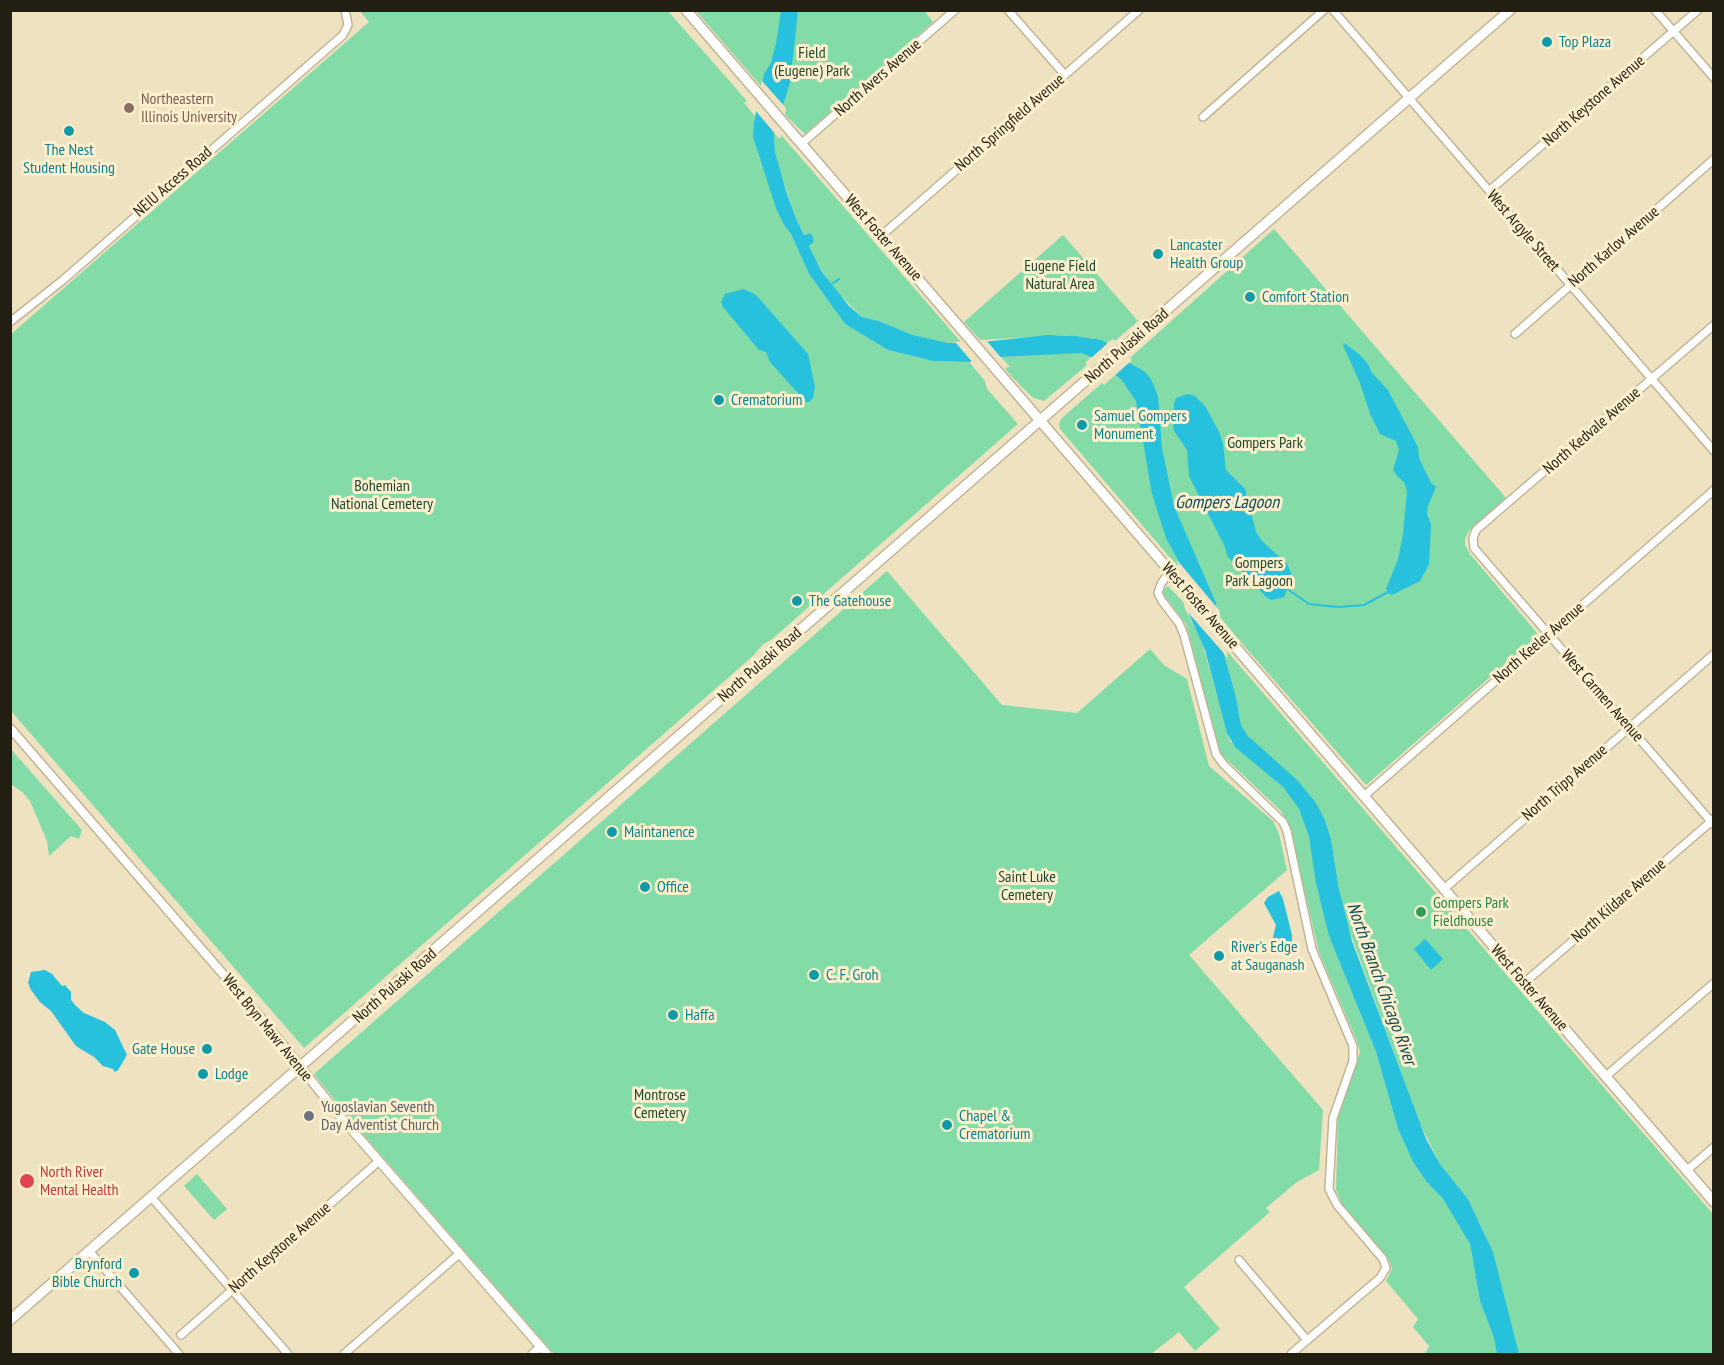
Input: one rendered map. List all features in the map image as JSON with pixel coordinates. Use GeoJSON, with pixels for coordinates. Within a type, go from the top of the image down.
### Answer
{"type":"FeatureCollection","features":[{"type":"Feature","properties":{"kind":"main road","name":"West Foster Avenue"},"geometry":{"type":"LineString","coordinates":[[686,10],[1713,1202]]}},
{"type":"Feature","properties":{"kind":"main road","name":"North Pulaski Road"},"geometry":{"type":"LineString","coordinates":[[10,1320],[1510,10]]}},
{"type":"Feature","properties":{"kind":"street","name":"NEIU Access Road"},"geometry":{"type":"LineString","coordinates":[[10,322],[78,267],[343,35],[348,25],[345,10]]}},
{"type":"Feature","properties":{"kind":"street","name":"North Avers Avenue"},"geometry":{"type":"LineString","coordinates":[[801,144],[955,10]]}},
{"type":"Feature","properties":{"kind":"street"},"geometry":{"type":"LineString","coordinates":[[1008,10],[1065,75]]}},
{"type":"Feature","properties":{"kind":"street","name":"North Springfield Avenue"},"geometry":{"type":"LineString","coordinates":[[881,236],[1139,10]]}},
{"type":"Feature","properties":{"kind":"street"},"geometry":{"type":"LineString","coordinates":[[1203,117],[1324,10]]}},
{"type":"Feature","properties":{"kind":"street","name":"West Argyle Street"},"geometry":{"type":"LineString","coordinates":[[1333,10],[1713,451]]}},
{"type":"Feature","properties":{"kind":"street"},"geometry":{"type":"LineString","coordinates":[[1655,10],[1713,78]]}},
{"type":"Feature","properties":{"kind":"street","name":"North Keystone Avenue"},"geometry":{"type":"LineString","coordinates":[[1490,191],[1698,10]]}},
{"type":"Feature","properties":{"kind":"street","name":"North Karlov Avenue"},"geometry":{"type":"LineString","coordinates":[[1515,334],[1713,159]]}},
{"type":"Feature","properties":{"kind":"street","name":"North Kedvale Avenue"},"geometry":{"type":"LineString","coordinates":[[1473,538],[1476,530],[1713,325]]}},
{"type":"Feature","properties":{"kind":"street","name":"North Keeler Avenue"},"geometry":{"type":"LineString","coordinates":[[1364,796],[1713,490]]}},
{"type":"Feature","properties":{"kind":"street","name":"West Carmen Avenue"},"geometry":{"type":"LineString","coordinates":[[1473,538],[1474,548],[1712,822]]}},
{"type":"Feature","properties":{"kind":"street"},"geometry":{"type":"LineString","coordinates":[[1170,570],[1158,592],[1161,601],[1179,623],[1184,635],[1216,754],[1224,765],[1282,822],[1287,831],[1312,949],[1353,1046],[1354,1056],[1333,1118],[1329,1189],[1337,1205],[1383,1259],[1386,1268],[1380,1278],[1291,1354]]}},
{"type":"Feature","properties":{"kind":"street","name":"North Tripp Avenue"},"geometry":{"type":"LineString","coordinates":[[1444,889],[1713,654]]}},
{"type":"Feature","properties":{"kind":"street","name":"West Bryn Mawr Avenue"},"geometry":{"type":"LineString","coordinates":[[10,728],[254,1011],[379,1161],[547,1354]]}},
{"type":"Feature","properties":{"kind":"street","name":"North Kildare Avenue"},"geometry":{"type":"LineString","coordinates":[[1524,983],[1712,822]]}},
{"type":"Feature","properties":{"kind":"street"},"geometry":{"type":"LineString","coordinates":[[1605,1077],[1713,983]]}},
{"type":"Feature","properties":{"kind":"street"},"geometry":{"type":"LineString","coordinates":[[1686,1171],[1713,1147]]}},
{"type":"Feature","properties":{"kind":"street","name":"North Keystone Avenue"},"geometry":{"type":"LineString","coordinates":[[181,1335],[379,1161]]}},
{"type":"Feature","properties":{"kind":"street"},"geometry":{"type":"LineString","coordinates":[[152,1198],[288,1354]]}},
{"type":"Feature","properties":{"kind":"street"},"geometry":{"type":"LineString","coordinates":[[90,1252],[179,1354]]}},
{"type":"Feature","properties":{"kind":"street"},"geometry":{"type":"LineString","coordinates":[[344,1354],[459,1254]]}},
{"type":"Feature","properties":{"kind":"street"},"geometry":{"type":"LineString","coordinates":[[1239,1260],[1307,1340]]}},
{"type":"Feature","properties":{"kind":"street"},"geometry":{"type":"LineString","coordinates":[[532,1354],[540,1347]]}},
{"type":"Feature","properties":{"kind":"green space","name":"Field (Eugene) Park"},"geometry":{"type":"Polygon","coordinates":[[[924,10],[933,22],[805,134],[785,115],[786,109],[762,81],[761,86],[696,11],[924,10]]]}},
{"type":"Feature","properties":{"kind":"green space","name":"Bohemian National Cemetery"},"geometry":{"type":"Polygon","coordinates":[[[360,11],[668,11],[747,101],[744,103],[755,116],[758,153],[784,225],[791,234],[809,274],[845,324],[888,350],[933,361],[969,362],[985,381],[987,389],[1018,424],[771,640],[763,644],[753,656],[304,1048],[11,711],[10,335],[369,22],[360,11]]]}},
{"type":"Feature","properties":{"kind":"green space"},"geometry":{"type":"Polygon","coordinates":[[[774,133],[780,139],[781,135],[961,342],[948,343],[932,340],[862,317],[835,290],[808,245],[810,233],[804,235],[797,221],[779,169],[774,133]]]}},
{"type":"Feature","properties":{"kind":"green space","name":"Gompers Park"},"geometry":{"type":"Polygon","coordinates":[[[1274,229],[1506,498],[1469,531],[1465,545],[1470,554],[1537,633],[1535,638],[1366,785],[1246,648],[1220,617],[1219,610],[1178,562],[1178,567],[1060,429],[1059,423],[1102,383],[1104,385],[1132,360],[1130,358],[1274,229]]]}},
{"type":"Feature","properties":{"kind":"green space","name":"Eugene Field Natural Area"},"geometry":{"type":"Polygon","coordinates":[[[1063,235],[1138,321],[1115,341],[1113,339],[1107,343],[1090,338],[1062,335],[980,340],[964,322],[1063,235]]]}},
{"type":"Feature","properties":{"kind":"green space"},"geometry":{"type":"Polygon","coordinates":[[[1081,353],[1091,357],[1085,363],[1087,365],[1044,401],[1033,398],[1011,376],[1005,368],[1010,367],[1001,357],[1081,353]]]}},
{"type":"Feature","properties":{"kind":"green space"},"geometry":{"type":"Polygon","coordinates":[[[887,571],[1002,705],[1077,713],[1150,649],[1164,665],[1187,679],[1209,766],[1273,821],[1279,834],[1287,870],[1189,955],[1323,1110],[1319,1170],[1297,1182],[1266,1208],[1270,1212],[1184,1287],[1220,1329],[1195,1351],[1179,1332],[1151,1354],[554,1354],[356,1126],[314,1074],[887,571]]]}},
{"type":"Feature","properties":{"kind":"green space"},"geometry":{"type":"Polygon","coordinates":[[[1168,586],[1184,603],[1201,639],[1230,741],[1283,787],[1299,809],[1309,837],[1329,936],[1376,1052],[1398,1129],[1413,1162],[1426,1181],[1443,1199],[1470,1244],[1480,1301],[1494,1338],[1487,1239],[1468,1199],[1440,1164],[1420,1124],[1346,921],[1331,839],[1325,820],[1316,803],[1248,736],[1241,725],[1224,654],[1227,657],[1226,650],[1713,1214],[1713,1354],[1425,1354],[1429,1346],[1413,1327],[1418,1319],[1386,1281],[1392,1269],[1390,1262],[1342,1204],[1336,1189],[1338,1119],[1360,1052],[1319,952],[1289,825],[1281,811],[1222,755],[1186,624],[1164,595],[1163,590],[1168,586]]]}},
{"type":"Feature","properties":{"kind":"green space"},"geometry":{"type":"Polygon","coordinates":[[[10,748],[82,830],[79,839],[71,836],[49,856],[47,841],[30,801],[11,784],[10,748]]]}},
{"type":"Feature","properties":{"kind":"green space"},"geometry":{"type":"Polygon","coordinates":[[[197,1174],[227,1209],[214,1220],[184,1186],[197,1174]]]}},
{"type":"Feature","properties":{"kind":"water"},"geometry":{"type":"Polygon","coordinates":[[[781,11],[798,11],[790,83],[774,133],[775,152],[797,221],[804,235],[811,233],[814,241],[809,246],[822,272],[849,306],[862,317],[879,321],[913,335],[948,343],[972,343],[1048,335],[1101,340],[1107,343],[1120,358],[1144,371],[1151,379],[1158,396],[1162,448],[1174,506],[1216,603],[1224,654],[1241,725],[1248,736],[1298,781],[1316,803],[1325,820],[1352,941],[1426,1139],[1440,1164],[1468,1199],[1493,1252],[1519,1354],[1497,1354],[1494,1338],[1480,1301],[1470,1244],[1443,1199],[1426,1181],[1413,1162],[1398,1129],[1376,1052],[1329,936],[1316,883],[1309,837],[1299,809],[1283,787],[1235,747],[1227,733],[1205,650],[1188,612],[1178,560],[1166,538],[1152,494],[1136,401],[1121,379],[1091,357],[1081,353],[1001,357],[969,362],[933,361],[888,350],[845,324],[809,274],[791,234],[784,225],[776,208],[753,137],[764,74],[771,63],[781,11]]]}},
{"type":"Feature","properties":{"kind":"water"},"geometry":{"type":"Polygon","coordinates":[[[744,289],[756,295],[808,354],[815,387],[813,398],[809,402],[806,402],[770,362],[766,352],[759,350],[723,307],[721,302],[725,294],[744,289]]]}},
{"type":"Feature","properties":{"kind":"water"},"geometry":{"type":"Polygon","coordinates":[[[1344,343],[1359,354],[1388,390],[1418,447],[1419,458],[1431,483],[1436,487],[1427,514],[1431,524],[1429,564],[1420,581],[1391,595],[1386,589],[1398,559],[1407,491],[1404,482],[1393,470],[1399,450],[1396,441],[1380,434],[1370,414],[1344,343]]]}},
{"type":"Feature","properties":{"kind":"water","name":"Gompers Lagoon"},"geometry":{"type":"Polygon","coordinates":[[[1188,394],[1195,396],[1205,406],[1219,432],[1223,443],[1226,470],[1245,489],[1256,532],[1262,541],[1287,564],[1291,572],[1292,578],[1284,597],[1272,600],[1267,598],[1228,557],[1189,476],[1187,450],[1174,431],[1173,420],[1176,398],[1188,394]]]}},
{"type":"Feature","properties":{"kind":"water"},"geometry":{"type":"Polygon","coordinates":[[[1279,891],[1292,935],[1292,946],[1287,952],[1279,950],[1272,941],[1276,925],[1264,903],[1268,897],[1279,891]]]}},
{"type":"Feature","properties":{"kind":"water"},"geometry":{"type":"Polygon","coordinates":[[[1425,939],[1443,959],[1431,970],[1414,949],[1425,939]]]}},
{"type":"Feature","properties":{"kind":"water"},"geometry":{"type":"Polygon","coordinates":[[[45,970],[52,974],[62,986],[65,985],[71,992],[71,1000],[84,1013],[105,1022],[115,1030],[127,1055],[118,1070],[115,1072],[103,1066],[94,1057],[76,1046],[51,1011],[31,990],[28,983],[31,972],[45,970]]]}},
{"type":"Feature","properties":{"kind":"pier"},"geometry":{"type":"Polygon","coordinates":[[[762,81],[786,108],[777,136],[755,110],[762,81]]]}},
{"type":"Feature","properties":{"kind":"pier"},"geometry":{"type":"Polygon","coordinates":[[[986,340],[1003,360],[974,364],[955,342],[986,340]]]}},
{"type":"Feature","properties":{"kind":"pier"},"geometry":{"type":"Polygon","coordinates":[[[1110,341],[1122,355],[1131,361],[1113,377],[1089,360],[1110,341]]]}},
{"type":"Feature","properties":{"kind":"pier"},"geometry":{"type":"Polygon","coordinates":[[[1177,560],[1219,610],[1228,658],[1185,609],[1177,560]]]}},
{"type":"Feature","properties":{"kind":"waterway"},"geometry":{"type":"LineString","coordinates":[[829,286],[839,279]]}},
{"type":"Feature","properties":{"kind":"waterway"},"geometry":{"type":"LineString","coordinates":[[1287,589],[1309,604],[1338,607],[1364,605],[1388,592]]}},
{"type":"Feature","properties":{"kind":"place","name":"Top Plaza"},"geometry":{"type":"Point","coordinates":[1547,42]}},
{"type":"Feature","properties":{"kind":"place","name":"Northeastern Illinois University"},"geometry":{"type":"Point","coordinates":[129,108]}},
{"type":"Feature","properties":{"kind":"place","name":"The Nest Student Housing"},"geometry":{"type":"Point","coordinates":[69,131]}},
{"type":"Feature","properties":{"kind":"place","name":"Lancaster Health Group"},"geometry":{"type":"Point","coordinates":[1158,254]}},
{"type":"Feature","properties":{"kind":"place","name":"Comfort Station"},"geometry":{"type":"Point","coordinates":[1250,297]}},
{"type":"Feature","properties":{"kind":"place","name":"Crematorium"},"geometry":{"type":"Point","coordinates":[719,400]}},
{"type":"Feature","properties":{"kind":"place","name":"Samuel Gompers Monument"},"geometry":{"type":"Point","coordinates":[1082,425]}},
{"type":"Feature","properties":{"kind":"place","name":"The Gatehouse"},"geometry":{"type":"Point","coordinates":[797,601]}},
{"type":"Feature","properties":{"kind":"place","name":"Maintanence"},"geometry":{"type":"Point","coordinates":[612,832]}},
{"type":"Feature","properties":{"kind":"place","name":"Office"},"geometry":{"type":"Point","coordinates":[645,887]}},
{"type":"Feature","properties":{"kind":"place","name":"Gompers Park Fieldhouse"},"geometry":{"type":"Point","coordinates":[1421,912]}},
{"type":"Feature","properties":{"kind":"place","name":"River's Edge at Sauganash"},"geometry":{"type":"Point","coordinates":[1219,956]}},
{"type":"Feature","properties":{"kind":"place","name":"C. F. Groh"},"geometry":{"type":"Point","coordinates":[814,975]}},
{"type":"Feature","properties":{"kind":"place","name":"Haffa"},"geometry":{"type":"Point","coordinates":[673,1015]}},
{"type":"Feature","properties":{"kind":"place","name":"Gate House"},"geometry":{"type":"Point","coordinates":[207,1049]}},
{"type":"Feature","properties":{"kind":"place","name":"Lodge"},"geometry":{"type":"Point","coordinates":[203,1074]}},
{"type":"Feature","properties":{"kind":"place","name":"Yugoslavian Seventh Day Adventist Church"},"geometry":{"type":"Point","coordinates":[309,1116]}},
{"type":"Feature","properties":{"kind":"place","name":"Chapel & Crematorium"},"geometry":{"type":"Point","coordinates":[947,1125]}},
{"type":"Feature","properties":{"kind":"place","name":"North River Mental Health"},"geometry":{"type":"Point","coordinates":[27,1181]}},
{"type":"Feature","properties":{"kind":"place","name":"Brynford Bible Church"},"geometry":{"type":"Point","coordinates":[134,1273]}},
{"type":"Feature","properties":{"kind":"park label","name":"Gompers Park Lagoon"},"geometry":{"type":"Point","coordinates":[1259,572]}},
{"type":"Feature","properties":{"kind":"park label","name":"Saint Luke Cemetery"},"geometry":{"type":"Point","coordinates":[1027,886]}},
{"type":"Feature","properties":{"kind":"park label","name":"Montrose Cemetery"},"geometry":{"type":"Point","coordinates":[660,1104]}},
{"type":"Feature","properties":{"kind":"water label","name":"North Branch Chicago River"},"geometry":{"type":"Point","coordinates":[1381,984]}}]}
